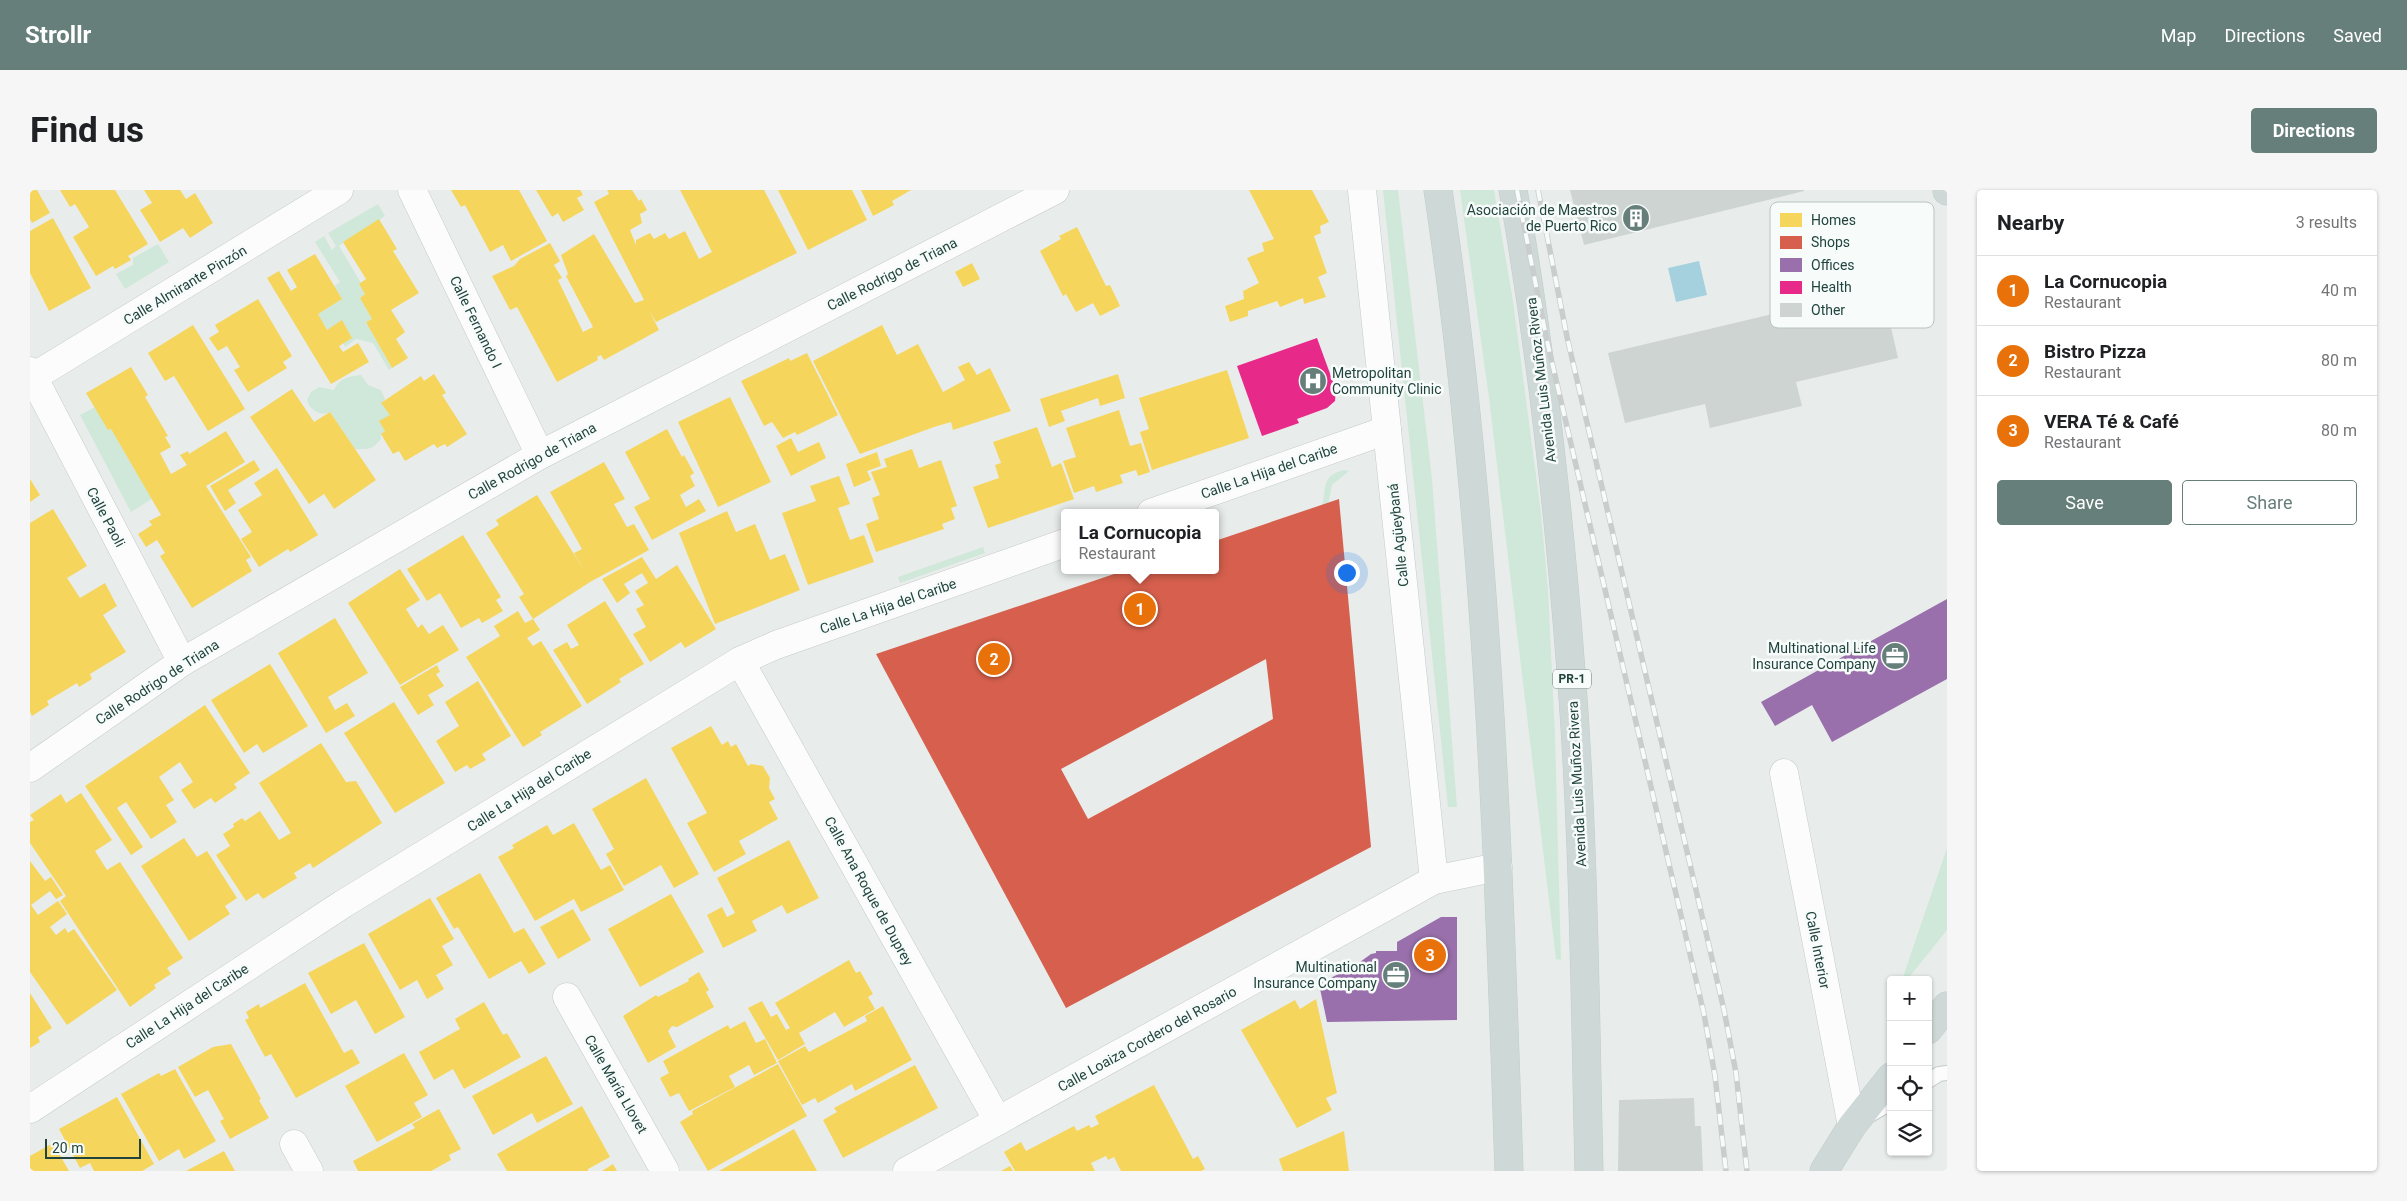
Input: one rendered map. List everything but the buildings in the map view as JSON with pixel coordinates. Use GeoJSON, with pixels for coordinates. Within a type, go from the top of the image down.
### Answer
{"type":"FeatureCollection","features":[{"type":"Feature","properties":{"kind":"main road"},"geometry":{"type":"LineString","coordinates":[[1438,190],[1474,472],[1484,610],[1498,867],[1509,1171]]}},
{"type":"Feature","properties":{"kind":"main road","name":"Avenida Luis Muñoz Rivera"},"geometry":{"type":"LineString","coordinates":[[1513,190],[1529,281],[1553,486],[1571,672],[1582,892],[1589,1171]]}},
{"type":"Feature","properties":{"kind":"main road"},"geometry":{"type":"LineString","coordinates":[[1932,1025],[1947,1006]]}},
{"type":"Feature","properties":{"kind":"main road"},"geometry":{"type":"LineString","coordinates":[[1824,1171],[1852,1126],[1887,1082]]}},
{"type":"Feature","properties":{"kind":"street","name":"Calle Almirante Pinzón"},"geometry":{"type":"LineString","coordinates":[[31,376],[339,190]]}},
{"type":"Feature","properties":{"kind":"street","name":"Calle Fernando I"},"geometry":{"type":"LineString","coordinates":[[412,190],[540,455]]}},
{"type":"Feature","properties":{"kind":"street","name":"Calle Rodrigo de Triana"},"geometry":{"type":"LineString","coordinates":[[30,768],[182,662],[540,455],[1055,190]]}},
{"type":"Feature","properties":{"kind":"street","name":"Calle Agüeybaná"},"geometry":{"type":"LineString","coordinates":[[1362,190],[1434,880]]}},
{"type":"Feature","properties":{"kind":"street","name":"Calle Paoli"},"geometry":{"type":"LineString","coordinates":[[31,376],[182,662]]}},
{"type":"Feature","properties":{"kind":"street","name":"Calle La Hija del Caribe"},"geometry":{"type":"LineString","coordinates":[[1162,509],[1387,430]]}},
{"type":"Feature","properties":{"kind":"street","name":"Calle La Hija del Caribe"},"geometry":{"type":"LineString","coordinates":[[30,1109],[343,904],[740,661],[776,645],[1061,544]]}},
{"type":"Feature","properties":{"kind":"street","name":"Calle Ana Roque de Duprey"},"geometry":{"type":"LineString","coordinates":[[740,661],[998,1121]]}},
{"type":"Feature","properties":{"kind":"street","name":"Calle Interior"},"geometry":{"type":"LineString","coordinates":[[1784,773],[1852,1126]]}},
{"type":"Feature","properties":{"kind":"street","name":"Calle Loaiza Cordero del Rosario"},"geometry":{"type":"LineString","coordinates":[[907,1171],[1434,880],[1498,867]]}},
{"type":"Feature","properties":{"kind":"street","name":"Calle María Llovet"},"geometry":{"type":"LineString","coordinates":[[567,997],[666,1171]]}},
{"type":"Feature","properties":{"kind":"street"},"geometry":{"type":"LineString","coordinates":[[294,1144],[309,1171]]}},
{"type":"Feature","properties":{"kind":"lane"},"geometry":{"type":"LineString","coordinates":[[1932,1078],[1939,1074],[1947,1073]]}},
{"type":"Feature","properties":{"kind":"lane"},"geometry":{"type":"LineString","coordinates":[[1852,1126],[1887,1105]]}},
{"type":"Feature","properties":{"kind":"green space"},"geometry":{"type":"Polygon","coordinates":[[[1383,190],[1398,190],[1432,479],[1457,807],[1448,807],[1383,190]]]}},
{"type":"Feature","properties":{"kind":"green space"},"geometry":{"type":"Polygon","coordinates":[[[1460,190],[1494,190],[1513,301],[1541,513],[1548,590],[1555,736],[1561,960],[1556,959],[1489,398],[1460,190]]]}},
{"type":"Feature","properties":{"kind":"green space"},"geometry":{"type":"Polygon","coordinates":[[[378,204],[385,216],[339,246],[361,283],[359,284],[365,294],[360,298],[372,319],[366,322],[392,368],[389,370],[373,343],[356,339],[345,347],[343,343],[352,338],[342,321],[327,330],[318,314],[342,299],[334,286],[340,282],[315,242],[324,236],[332,250],[336,246],[328,233],[378,204]]]}},
{"type":"Feature","properties":{"kind":"green space"},"geometry":{"type":"Polygon","coordinates":[[[158,244],[169,262],[125,289],[116,274],[133,265],[133,258],[158,244]]]}},
{"type":"Feature","properties":{"kind":"green space"},"geometry":{"type":"Polygon","coordinates":[[[361,375],[368,385],[381,390],[385,399],[382,403],[390,415],[385,431],[381,434],[381,439],[378,443],[370,448],[355,449],[330,412],[323,414],[316,412],[310,407],[307,400],[311,392],[319,387],[334,390],[342,380],[361,375]]]}},
{"type":"Feature","properties":{"kind":"green space"},"geometry":{"type":"Polygon","coordinates":[[[95,407],[108,430],[111,429],[152,499],[131,512],[80,415],[95,407]]]}},
{"type":"Feature","properties":{"kind":"green space"},"geometry":{"type":"Polygon","coordinates":[[[1344,470],[1349,471],[1332,485],[1328,505],[1321,508],[1328,480],[1331,476],[1344,470]]]}},
{"type":"Feature","properties":{"kind":"green space"},"geometry":{"type":"Polygon","coordinates":[[[983,547],[985,553],[900,583],[898,577],[983,547]]]}},
{"type":"Feature","properties":{"kind":"green space"},"geometry":{"type":"Polygon","coordinates":[[[1947,848],[1947,930],[1910,976],[1903,976],[1947,848]]]}},
{"type":"Feature","properties":{"kind":"water"},"geometry":{"type":"Polygon","coordinates":[[[1699,261],[1707,295],[1676,302],[1668,268],[1699,261]]]}},
{"type":"Feature","properties":{"kind":"railway"},"geometry":{"type":"LineString","coordinates":[[1517,190],[1547,341],[1704,1014],[1715,1076],[1726,1171]]}},
{"type":"Feature","properties":{"kind":"railway"},"geometry":{"type":"LineString","coordinates":[[1538,190],[1567,337],[1724,1010],[1736,1073],[1747,1171]]}},
{"type":"Feature","properties":{"kind":"place","name":"Asociación de Maestros de Puerto Rico"},"geometry":{"type":"Point","coordinates":[1636,218]}},
{"type":"Feature","properties":{"kind":"place","name":"Metropolitan Community Clinic"},"geometry":{"type":"Point","coordinates":[1313,381]}},
{"type":"Feature","properties":{"kind":"place","name":"La Cornucopia"},"geometry":{"type":"Point","coordinates":[1140,609]}},
{"type":"Feature","properties":{"kind":"place","name":"Multinational Life Insurance Company"},"geometry":{"type":"Point","coordinates":[1895,656]}},
{"type":"Feature","properties":{"kind":"place","name":"Bistro Pizza"},"geometry":{"type":"Point","coordinates":[994,659]}},
{"type":"Feature","properties":{"kind":"place","name":"VERA Té & Café"},"geometry":{"type":"Point","coordinates":[1430,955]}},
{"type":"Feature","properties":{"kind":"place","name":"Multinational Insurance Company"},"geometry":{"type":"Point","coordinates":[1396,975]}}]}
